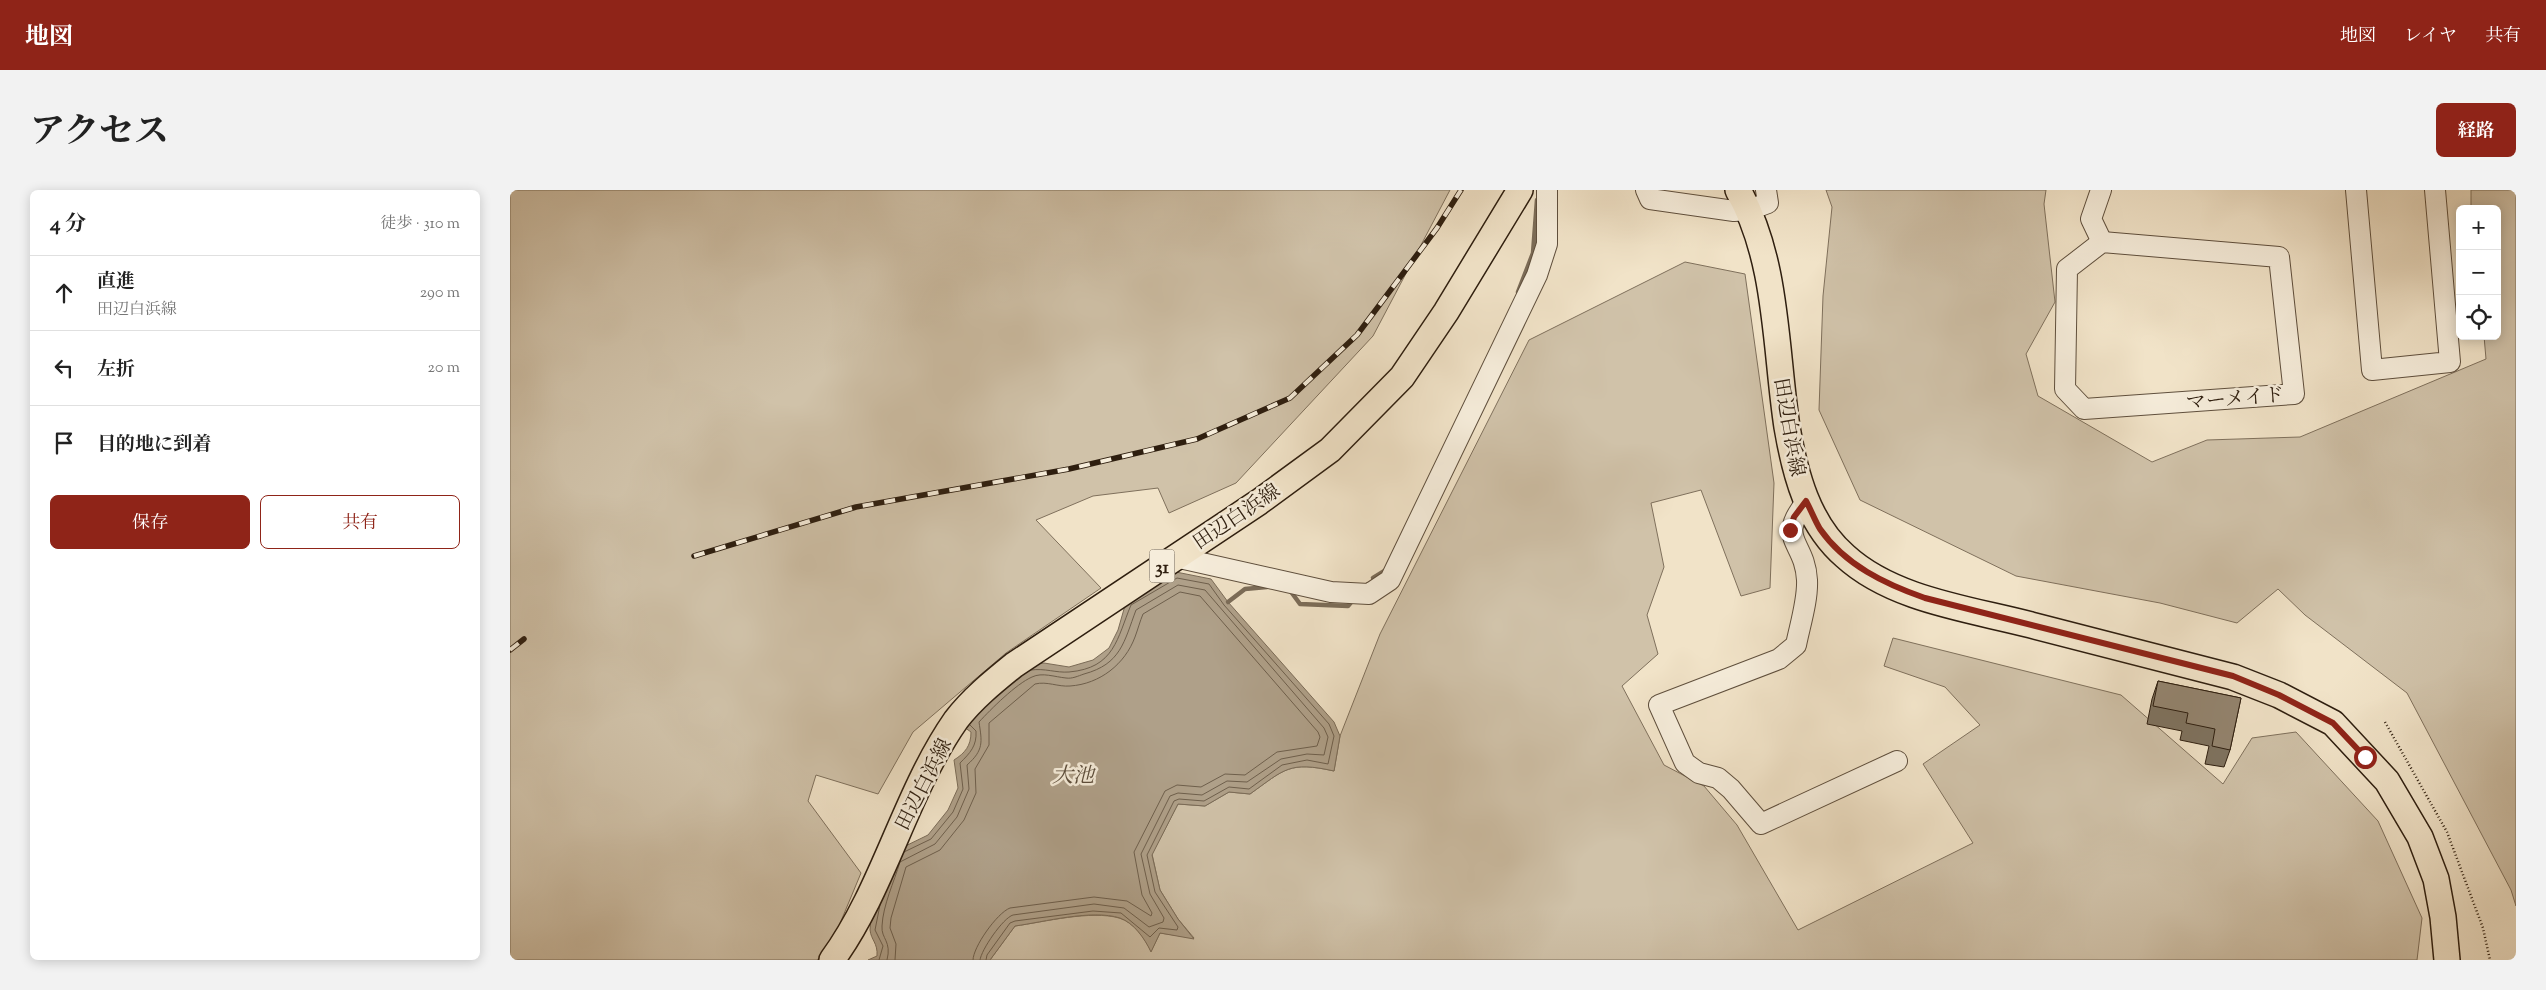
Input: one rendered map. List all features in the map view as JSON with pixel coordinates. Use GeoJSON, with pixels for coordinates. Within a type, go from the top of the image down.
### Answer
{"type":"FeatureCollection","features":[{"type":"Feature","properties":{"kind":"main road","name":"田辺白浜線"},"geometry":{"type":"LineString","coordinates":[[832,960],[855,921],[930,764],[957,720],[986,687],[1014,665],[1258,502],[1330,450],[1370,412],[1402,376],[1441,320],[1520,190]]}},
{"type":"Feature","properties":{"kind":"main road","name":"田辺白浜線"},"geometry":{"type":"LineString","coordinates":[[1744,200],[1764,250],[1791,450],[1806,501],[1820,529],[1845,557],[1871,574],[1900,589],[1925,598],[2233,676],[2279,695],[2333,723],[2387,781],[2420,837],[2436,879],[2443,916],[2447,960]]}},
{"type":"Feature","properties":{"kind":"street"},"geometry":{"type":"LineString","coordinates":[[1175,557],[1331,592],[1369,594],[1390,580],[1537,275],[1547,244],[1547,190]]}},
{"type":"Feature","properties":{"kind":"street"},"geometry":{"type":"LineString","coordinates":[[1646,190],[1650,200],[1734,211],[1744,200],[1768,202],[1766,190]]}},
{"type":"Feature","properties":{"kind":"street"},"geometry":{"type":"LineString","coordinates":[[2101,190],[2092,219],[2102,242]]}},
{"type":"Feature","properties":{"kind":"street"},"geometry":{"type":"LineString","coordinates":[[2356,190],[2372,370],[2450,362],[2435,190]]}},
{"type":"Feature","properties":{"kind":"street","name":"マーメイド"},"geometry":{"type":"LineString","coordinates":[[2102,242],[2279,258],[2294,394],[2084,409],[2064,389],[2067,269],[2102,242]]}},
{"type":"Feature","properties":{"kind":"street"},"geometry":{"type":"LineString","coordinates":[[1806,501],[1794,517],[1790,530],[1802,559],[1807,580],[1796,645],[1779,659],[1659,705],[1685,763],[1699,773],[1718,778],[1731,789],[1762,824],[1897,761]]}},
{"type":"Feature","properties":{"kind":"path"},"geometry":{"type":"LineString","coordinates":[[2385,722],[2447,832],[2476,909],[2490,960]]}},
{"type":"Feature","properties":{"kind":"shaded area"},"geometry":{"type":"Polygon","coordinates":[[[510,190],[1450,190],[1373,336],[1236,483],[1169,513],[1158,488],[1093,496],[1036,520],[1101,588],[1006,653],[913,732],[878,794],[816,775],[808,801],[861,873],[831,945],[817,960],[510,960],[510,190]]]}},
{"type":"Feature","properties":{"kind":"shaded area"},"geometry":{"type":"Polygon","coordinates":[[[1826,190],[2046,190],[2044,204],[2055,302],[2026,354],[2038,396],[2152,462],[2207,440],[2300,437],[2486,359],[2484,340],[2501,340],[2501,205],[2471,205],[2471,190],[2516,190],[2516,906],[2511,890],[2407,693],[2305,615],[2278,589],[2237,623],[2160,603],[2016,576],[1860,500],[1819,410],[1823,296],[1832,207],[1826,190]]]}},
{"type":"Feature","properties":{"kind":"shaded area"},"geometry":{"type":"Polygon","coordinates":[[[1685,262],[1745,274],[1774,483],[1770,588],[1741,596],[1701,490],[1651,503],[1664,567],[1647,615],[1658,654],[1622,686],[1664,765],[1704,786],[1737,825],[1798,930],[1973,843],[1923,764],[1980,725],[1945,687],[1884,666],[1893,638],[2121,695],[2223,784],[2252,738],[2296,732],[2378,821],[2422,918],[2417,960],[990,960],[1015,926],[1081,916],[1108,916],[1124,920],[1146,941],[1151,951],[1160,933],[1194,938],[1178,919],[1160,890],[1152,854],[1178,804],[1205,806],[1229,792],[1250,794],[1280,773],[1297,767],[1334,771],[1340,736],[1380,634],[1529,340],[1685,262]]]}},
{"type":"Feature","properties":{"kind":"water","name":"大池"},"geometry":{"type":"Polygon","coordinates":[[[1176,572],[1211,579],[1228,602],[1334,722],[1340,736],[1334,771],[1297,767],[1280,773],[1250,794],[1229,792],[1205,806],[1178,804],[1152,855],[1160,890],[1178,919],[1194,939],[1160,933],[1151,952],[1138,932],[1125,920],[1096,915],[1054,919],[1015,926],[990,960],[868,960],[877,956],[870,930],[872,911],[891,853],[928,835],[948,810],[958,788],[954,760],[967,749],[971,732],[961,725],[1027,666],[1044,663],[1069,667],[1093,660],[1109,648],[1118,630],[1126,602],[1176,572]]]}},
{"type":"Feature","properties":{"kind":"building"},"geometry":{"type":"Polygon","coordinates":[[[2158,681],[2241,698],[2230,750],[2212,746],[2215,729],[2186,723],[2188,713],[2153,706],[2158,681]]]}},
{"type":"Feature","properties":{"kind":"waterway"},"geometry":{"type":"LineString","coordinates":[[1518,292],[1533,253],[1537,200]]}},
{"type":"Feature","properties":{"kind":"waterway"},"geometry":{"type":"LineString","coordinates":[[1373,578],[1386,570]]}},
{"type":"Feature","properties":{"kind":"waterway"},"geometry":{"type":"LineString","coordinates":[[1228,602],[1245,589],[1267,587]]}},
{"type":"Feature","properties":{"kind":"waterway"},"geometry":{"type":"LineString","coordinates":[[1289,589],[1300,604],[1348,606],[1353,600]]}},
{"type":"Feature","properties":{"kind":"railway"},"geometry":{"type":"LineString","coordinates":[[694,556],[856,507],[1069,469],[1197,439],[1290,398],[1357,335],[1437,228],[1461,190]]}},
{"type":"Feature","properties":{"kind":"railway"},"geometry":{"type":"LineString","coordinates":[[510,650],[524,639]]}},
{"type":"Feature","properties":{"kind":"route"},"geometry":{"type":"LineString","coordinates":[[1790,530],[1794,517],[1806,501],[1820,529],[1845,557],[1871,574],[1900,589],[1925,598],[2233,676],[2279,695],[2333,723],[2365,757]]}}]}
